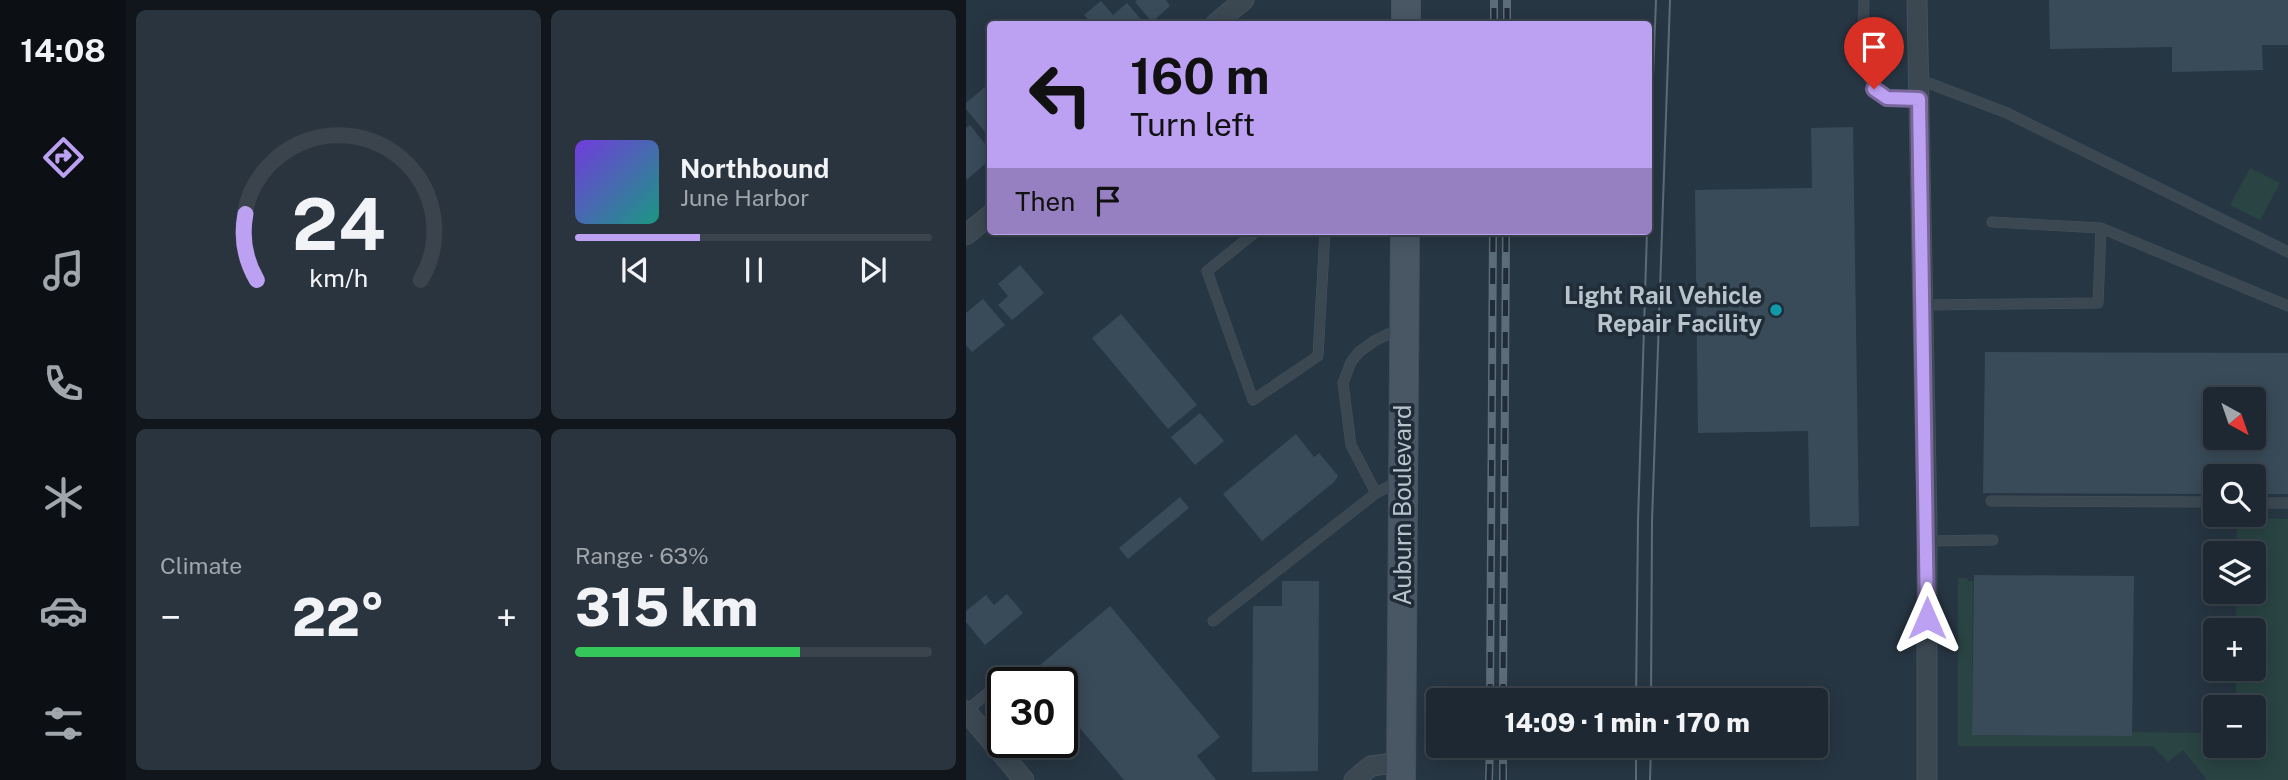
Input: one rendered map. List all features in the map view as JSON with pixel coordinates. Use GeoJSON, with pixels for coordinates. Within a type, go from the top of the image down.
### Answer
{"type":"FeatureCollection","features":[{"type":"Feature","properties":{"kind":"street"},"geometry":{"type":"LineString","coordinates":[[1406,0],[1406,21]]}},
{"type":"Feature","properties":{"kind":"street"},"geometry":{"type":"LineString","coordinates":[[1917,0],[1927,541],[1927,780]]}},
{"type":"Feature","properties":{"kind":"street"},"geometry":{"type":"LineString","coordinates":[[1218,21],[1236,2]]}},
{"type":"Feature","properties":{"kind":"street"},"geometry":{"type":"LineString","coordinates":[[966,235],[987,218]]}},
{"type":"Feature","properties":{"kind":"street","name":"Auburn Boulevard"},"geometry":{"type":"LineString","coordinates":[[1401,771],[1405,235]]}},
{"type":"Feature","properties":{"kind":"street"},"geometry":{"type":"LineString","coordinates":[[966,711],[1024,780]]}},
{"type":"Feature","properties":{"kind":"street"},"geometry":{"type":"LineString","coordinates":[[1354,780],[1371,766],[1401,771]]}},
{"type":"Feature","properties":{"kind":"lane"},"geometry":{"type":"LineString","coordinates":[[1864,0],[1866,73],[1874,89],[1887,98],[1919,89],[2007,113],[2288,252]]}},
{"type":"Feature","properties":{"kind":"lane"},"geometry":{"type":"LineString","coordinates":[[1992,222],[2101,228],[2288,306]]}},
{"type":"Feature","properties":{"kind":"lane"},"geometry":{"type":"LineString","coordinates":[[1922,305],[2098,303],[2101,228]]}},
{"type":"Feature","properties":{"kind":"lane"},"geometry":{"type":"LineString","coordinates":[[1252,235],[1207,271],[1253,400],[1318,356],[1325,235]]}},
{"type":"Feature","properties":{"kind":"lane"},"geometry":{"type":"LineString","coordinates":[[1376,493],[1351,445],[1343,383],[1352,362],[1360,352],[1374,341],[1404,326]]}},
{"type":"Feature","properties":{"kind":"lane"},"geometry":{"type":"LineString","coordinates":[[1213,621],[1376,493],[1403,480]]}},
{"type":"Feature","properties":{"kind":"lane"},"geometry":{"type":"LineString","coordinates":[[1991,501],[2203,502]]}},
{"type":"Feature","properties":{"kind":"lane"},"geometry":{"type":"LineString","coordinates":[[2266,503],[2288,503]]}},
{"type":"Feature","properties":{"kind":"lane"},"geometry":{"type":"LineString","coordinates":[[1927,541],[1993,540]]}},
{"type":"Feature","properties":{"kind":"lane"},"geometry":{"type":"LineString","coordinates":[[966,711],[987,694]]}},
{"type":"Feature","properties":{"kind":"green space"},"geometry":{"type":"Polygon","coordinates":[[[2250,168],[2280,183],[2260,220],[2230,205],[2250,168]]]}},
{"type":"Feature","properties":{"kind":"green space"},"geometry":{"type":"Polygon","coordinates":[[[2266,518],[2288,519],[2288,780],[2207,780],[2183,750],[2168,762],[2152,746],[1958,746],[1958,578],[1967,578],[1968,581],[1973,581],[1972,735],[2132,736],[2132,732],[2203,733],[2203,758],[2266,758],[2266,695],[2236,695],[2236,681],[2266,681],[2266,618],[2236,618],[2236,604],[2266,604],[2266,541],[2236,541],[2237,527],[2266,527],[2266,518]]]}},
{"type":"Feature","properties":{"kind":"building"},"geometry":{"type":"Polygon","coordinates":[[[1166,0],[1170,6],[1151,21],[1135,2],[1166,0]]]}},
{"type":"Feature","properties":{"kind":"building"},"geometry":{"type":"Polygon","coordinates":[[[2049,0],[2288,0],[2288,45],[2262,45],[2263,70],[2172,72],[2172,47],[2050,49],[2049,0]]]}},
{"type":"Feature","properties":{"kind":"building"},"geometry":{"type":"Polygon","coordinates":[[[1101,1],[1113,15],[1127,3],[1142,21],[1089,21],[1084,15],[1101,1]]]}},
{"type":"Feature","properties":{"kind":"building"},"geometry":{"type":"Polygon","coordinates":[[[985,87],[987,134],[966,109],[966,103],[985,87]]]}},
{"type":"Feature","properties":{"kind":"building"},"geometry":{"type":"Polygon","coordinates":[[[970,125],[987,146],[987,162],[966,180],[966,128],[970,125]]]}},
{"type":"Feature","properties":{"kind":"building","name":"Light Rail Vehicle Repair Facility"},"geometry":{"type":"Polygon","coordinates":[[[1853,127],[1859,526],[1810,527],[1808,431],[1698,433],[1695,190],[1812,188],[1811,128],[1853,127]]]}},
{"type":"Feature","properties":{"kind":"building"},"geometry":{"type":"Polygon","coordinates":[[[1020,265],[1044,293],[1012,320],[998,305],[1008,296],[998,284],[1020,265]]]}},
{"type":"Feature","properties":{"kind":"building"},"geometry":{"type":"Polygon","coordinates":[[[983,299],[1005,325],[972,352],[966,345],[966,313],[983,299]]]}},
{"type":"Feature","properties":{"kind":"building"},"geometry":{"type":"Polygon","coordinates":[[[1121,314],[1197,405],[1168,429],[1092,338],[1121,314]]]}},
{"type":"Feature","properties":{"kind":"building"},"geometry":{"type":"Polygon","coordinates":[[[1985,352],[2288,353],[2288,494],[2266,494],[2266,464],[2203,464],[2203,494],[1983,493],[1985,352]]]}},
{"type":"Feature","properties":{"kind":"building"},"geometry":{"type":"Polygon","coordinates":[[[1200,413],[1224,441],[1195,465],[1171,437],[1200,413]]]}},
{"type":"Feature","properties":{"kind":"building"},"geometry":{"type":"Polygon","coordinates":[[[1296,434],[1314,457],[1319,453],[1338,476],[1262,541],[1223,494],[1296,434]]]}},
{"type":"Feature","properties":{"kind":"building"},"geometry":{"type":"Polygon","coordinates":[[[1180,497],[1189,508],[1128,559],[1119,548],[1180,497]]]}},
{"type":"Feature","properties":{"kind":"building"},"geometry":{"type":"Polygon","coordinates":[[[1974,575],[2134,576],[2132,736],[1972,735],[1974,575]]]}},
{"type":"Feature","properties":{"kind":"building"},"geometry":{"type":"Polygon","coordinates":[[[1282,581],[1319,581],[1318,771],[1252,772],[1253,606],[1282,606],[1282,581]]]}},
{"type":"Feature","properties":{"kind":"building"},"geometry":{"type":"Polygon","coordinates":[[[1007,594],[1023,613],[985,645],[966,622],[966,611],[986,595],[994,605],[1007,594]]]}},
{"type":"Feature","properties":{"kind":"building"},"geometry":{"type":"Polygon","coordinates":[[[1110,606],[1220,737],[1197,756],[1216,780],[1124,780],[1078,726],[1078,667],[1038,667],[1110,606]]]}},
{"type":"Feature","properties":{"kind":"tram line"},"geometry":{"type":"LineString","coordinates":[[1652,104],[1656,0]]}},
{"type":"Feature","properties":{"kind":"tram line"},"geometry":{"type":"LineString","coordinates":[[1651,688],[1652,521],[1670,0]]}},
{"type":"Feature","properties":{"kind":"tram line"},"geometry":{"type":"LineString","coordinates":[[1636,688],[1647,235]]}},
{"type":"Feature","properties":{"kind":"tram line"},"geometry":{"type":"LineString","coordinates":[[1636,758],[1636,780]]}},
{"type":"Feature","properties":{"kind":"tram line"},"geometry":{"type":"LineString","coordinates":[[1650,780],[1651,758]]}},
{"type":"Feature","properties":{"kind":"railway"},"geometry":{"type":"LineString","coordinates":[[1494,0],[1494,21]]}},
{"type":"Feature","properties":{"kind":"railway"},"geometry":{"type":"LineString","coordinates":[[1507,0],[1507,21]]}},
{"type":"Feature","properties":{"kind":"railway"},"geometry":{"type":"LineString","coordinates":[[1490,688],[1493,235]]}},
{"type":"Feature","properties":{"kind":"railway"},"geometry":{"type":"LineString","coordinates":[[1503,688],[1506,235]]}},
{"type":"Feature","properties":{"kind":"railway"},"geometry":{"type":"LineString","coordinates":[[1489,780],[1490,758]]}},
{"type":"Feature","properties":{"kind":"railway"},"geometry":{"type":"LineString","coordinates":[[1503,758],[1503,780]]}},
{"type":"Feature","properties":{"kind":"place","name":"Light Rail Vehicle Repair Facility"},"geometry":{"type":"Point","coordinates":[1776,310]}},
{"type":"Feature","properties":{"kind":"route"},"geometry":{"type":"LineString","coordinates":[[1874,89],[1887,98],[1919,99],[1927,618]]}}]}
